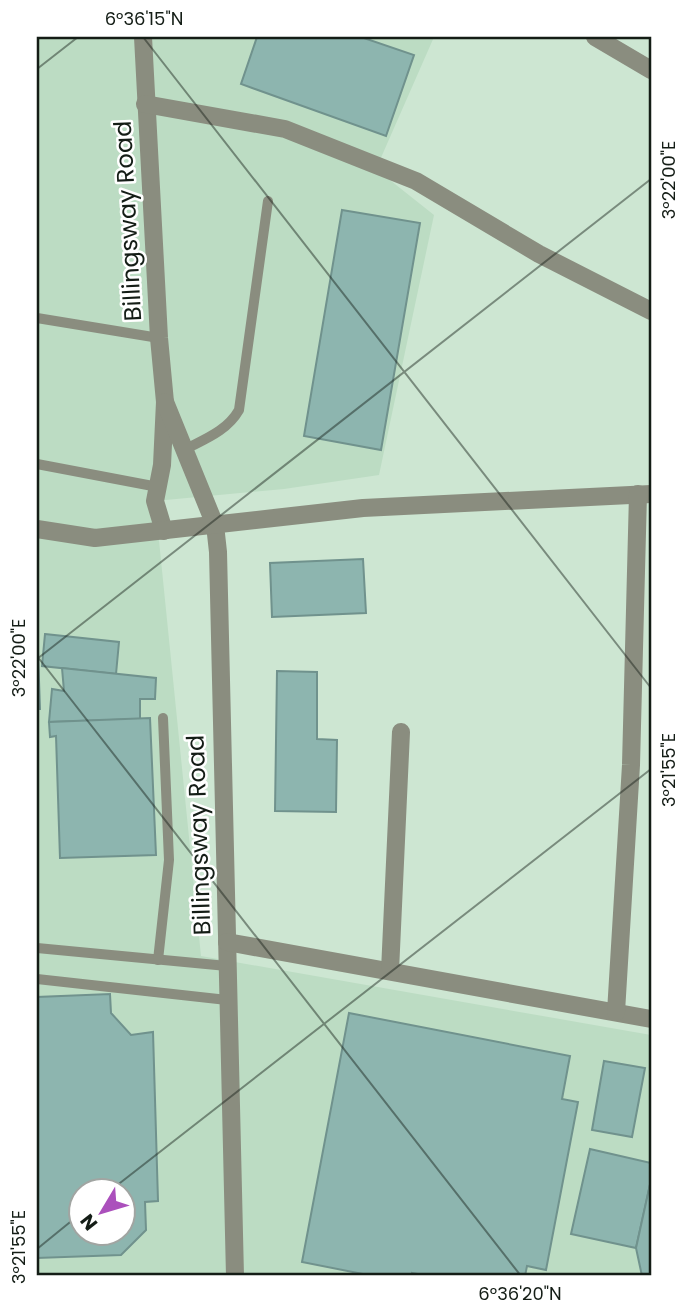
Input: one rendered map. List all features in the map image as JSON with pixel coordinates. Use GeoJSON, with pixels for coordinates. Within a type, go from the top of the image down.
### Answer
{"type":"FeatureCollection","features":[{"type":"Feature","properties":{"kind":"street","name":"Billingsway Road"},"geometry":{"type":"LineString","coordinates":[[143,37],[164,402],[162,465],[155,501],[164,531]]}},
{"type":"Feature","properties":{"kind":"street"},"geometry":{"type":"LineString","coordinates":[[595,37],[651,70]]}},
{"type":"Feature","properties":{"kind":"street"},"geometry":{"type":"LineString","coordinates":[[145,104],[285,129],[416,181],[539,254],[651,311]]}},
{"type":"Feature","properties":{"kind":"street","name":"Billingsway Road"},"geometry":{"type":"LineString","coordinates":[[164,402],[215,525],[218,552],[227,1000],[236,1276]]}},
{"type":"Feature","properties":{"kind":"street"},"geometry":{"type":"LineString","coordinates":[[37,528],[95,538],[363,508],[645,494],[616,1012]]}},
{"type":"Feature","properties":{"kind":"street"},"geometry":{"type":"LineString","coordinates":[[390,971],[401,732]]}},
{"type":"Feature","properties":{"kind":"street"},"geometry":{"type":"LineString","coordinates":[[227,942],[651,1019]]}},
{"type":"Feature","properties":{"kind":"lane"},"geometry":{"type":"LineString","coordinates":[[184,450],[223,429],[232,422],[239,410],[268,201]]}},
{"type":"Feature","properties":{"kind":"lane"},"geometry":{"type":"LineString","coordinates":[[37,318],[159,338]]}},
{"type":"Feature","properties":{"kind":"lane"},"geometry":{"type":"LineString","coordinates":[[37,464],[158,487]]}},
{"type":"Feature","properties":{"kind":"lane"},"geometry":{"type":"LineString","coordinates":[[158,960],[169,860],[163,718]]}},
{"type":"Feature","properties":{"kind":"lane"},"geometry":{"type":"LineString","coordinates":[[37,948],[227,966]]}},
{"type":"Feature","properties":{"kind":"lane"},"geometry":{"type":"LineString","coordinates":[[37,979],[227,1000]]}},
{"type":"Feature","properties":{"kind":"shaded area"},"geometry":{"type":"Polygon","coordinates":[[[37,37],[434,37],[376,169],[434,215],[379,475],[284,489],[155,501],[201,956],[651,1035],[651,1276],[37,1276],[37,37]]]}},
{"type":"Feature","properties":{"kind":"building"},"geometry":{"type":"Polygon","coordinates":[[[257,37],[361,37],[414,55],[386,136],[241,84],[257,37]]]}},
{"type":"Feature","properties":{"kind":"building"},"geometry":{"type":"Polygon","coordinates":[[[342,210],[420,223],[381,450],[304,436],[342,210]]]}},
{"type":"Feature","properties":{"kind":"building"},"geometry":{"type":"Polygon","coordinates":[[[363,559],[366,613],[272,617],[270,563],[363,559]]]}},
{"type":"Feature","properties":{"kind":"building"},"geometry":{"type":"Polygon","coordinates":[[[45,634],[119,642],[116,674],[42,666],[45,634]]]}},
{"type":"Feature","properties":{"kind":"building"},"geometry":{"type":"Polygon","coordinates":[[[38,652],[40,709],[37,709],[38,652]]]}},
{"type":"Feature","properties":{"kind":"building"},"geometry":{"type":"Polygon","coordinates":[[[62,668],[156,678],[155,699],[140,699],[140,719],[49,722],[52,689],[64,691],[62,668]]]}},
{"type":"Feature","properties":{"kind":"building"},"geometry":{"type":"Polygon","coordinates":[[[277,671],[317,672],[317,739],[337,740],[336,812],[275,811],[277,671]]]}},
{"type":"Feature","properties":{"kind":"building"},"geometry":{"type":"Polygon","coordinates":[[[150,718],[156,855],[60,858],[56,736],[50,737],[49,722],[150,718]]]}},
{"type":"Feature","properties":{"kind":"building"},"geometry":{"type":"Polygon","coordinates":[[[110,994],[111,1013],[131,1035],[153,1032],[158,1201],[145,1202],[146,1230],[136,1240],[136,1176],[66,1176],[66,1246],[130,1246],[121,1255],[37,1258],[37,997],[110,994]]]}},
{"type":"Feature","properties":{"kind":"building"},"geometry":{"type":"Polygon","coordinates":[[[349,1013],[570,1056],[562,1099],[578,1102],[546,1270],[527,1266],[525,1276],[429,1276],[412,1273],[412,1276],[373,1276],[302,1262],[349,1013]]]}},
{"type":"Feature","properties":{"kind":"building"},"geometry":{"type":"Polygon","coordinates":[[[604,1061],[645,1068],[632,1137],[592,1130],[604,1061]]]}},
{"type":"Feature","properties":{"kind":"building"},"geometry":{"type":"Polygon","coordinates":[[[590,1149],[651,1163],[651,1180],[636,1248],[571,1234],[590,1149]]]}},
{"type":"Feature","properties":{"kind":"building"},"geometry":{"type":"Polygon","coordinates":[[[651,1180],[651,1276],[642,1276],[636,1248],[651,1180]]]}}]}
